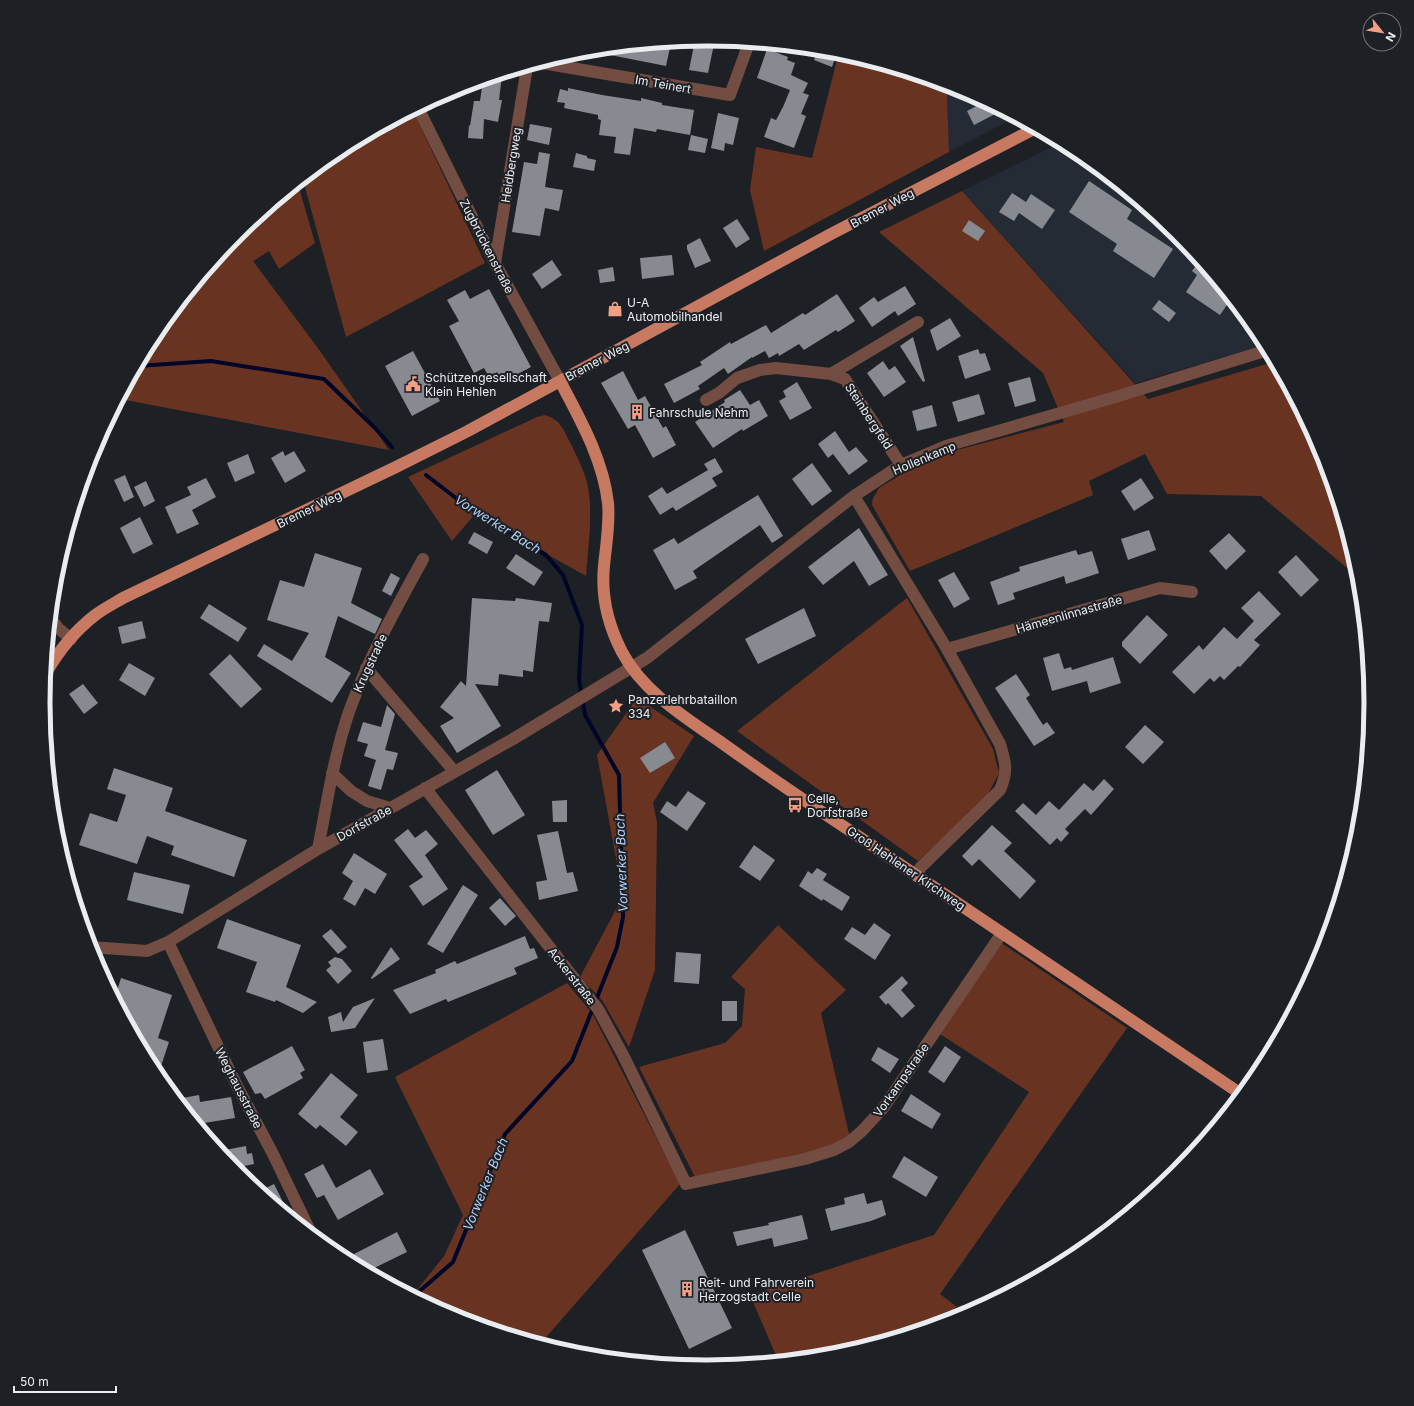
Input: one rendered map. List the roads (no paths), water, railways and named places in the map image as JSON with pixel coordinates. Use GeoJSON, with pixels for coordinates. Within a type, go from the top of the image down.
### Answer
{"type":"FeatureCollection","features":[{"type":"Feature","properties":{"kind":"main road","name":"Bremer Weg"},"geometry":{"type":"LineString","coordinates":[[51,664],[71,638],[94,616],[123,598],[466,432],[831,234],[1030,131]]}},
{"type":"Feature","properties":{"kind":"main road","name":"Groß Hehlener Kirchweg"},"geometry":{"type":"LineString","coordinates":[[560,381],[584,426],[603,477],[608,504],[603,582],[606,611],[612,632],[622,652],[644,684],[660,698],[706,732],[774,780],[1237,1091]]}},
{"type":"Feature","properties":{"kind":"street","name":"Im Teinert"},"geometry":{"type":"LineString","coordinates":[[555,64],[730,95],[748,47]]}},
{"type":"Feature","properties":{"kind":"street","name":"Heidbergweg"},"geometry":{"type":"LineString","coordinates":[[495,263],[526,71]]}},
{"type":"Feature","properties":{"kind":"street","name":"Zugbrückenstraße"},"geometry":{"type":"LineString","coordinates":[[420,112],[495,263],[560,381]]}},
{"type":"Feature","properties":{"kind":"street","name":"Steinbergfeld"},"geometry":{"type":"LineString","coordinates":[[831,374],[918,322]]}},
{"type":"Feature","properties":{"kind":"street","name":"Hollenkamp"},"geometry":{"type":"LineString","coordinates":[[631,667],[653,653],[854,496],[901,465],[946,446],[1112,398],[1262,352]]}},
{"type":"Feature","properties":{"kind":"street","name":"Steinbergfeld"},"geometry":{"type":"LineString","coordinates":[[706,400],[719,393],[737,378],[760,370],[776,368],[831,374],[845,379],[901,465]]}},
{"type":"Feature","properties":{"kind":"street"},"geometry":{"type":"LineString","coordinates":[[854,496],[947,649],[1000,744],[1005,760],[1006,776],[1000,790],[921,868],[916,875]]}},
{"type":"Feature","properties":{"kind":"street","name":"Krugstraße"},"geometry":{"type":"LineString","coordinates":[[318,849],[332,773],[349,711],[366,668],[423,559]]}},
{"type":"Feature","properties":{"kind":"street","name":"Hämeenlinnastraße"},"geometry":{"type":"LineString","coordinates":[[947,649],[1160,588],[1192,592]]}},
{"type":"Feature","properties":{"kind":"street"},"geometry":{"type":"LineString","coordinates":[[55,624],[71,638]]}},
{"type":"Feature","properties":{"kind":"street","name":"Dorfstraße"},"geometry":{"type":"LineString","coordinates":[[98,948],[147,951],[168,942],[318,849],[513,738],[631,667]]}},
{"type":"Feature","properties":{"kind":"street"},"geometry":{"type":"LineString","coordinates":[[366,668],[454,772]]}},
{"type":"Feature","properties":{"kind":"street"},"geometry":{"type":"LineString","coordinates":[[332,773],[351,791],[367,801],[390,808]]}},
{"type":"Feature","properties":{"kind":"street","name":"Ackerstraße"},"geometry":{"type":"LineString","coordinates":[[424,788],[598,1010],[623,1055],[686,1184]]}},
{"type":"Feature","properties":{"kind":"street","name":"Vorkampstraße"},"geometry":{"type":"LineString","coordinates":[[686,1184],[805,1159],[834,1150],[849,1142],[862,1132],[884,1108],[1002,933]]}},
{"type":"Feature","properties":{"kind":"street","name":"Weghausstraße"},"geometry":{"type":"LineString","coordinates":[[168,942],[236,1084],[273,1154],[306,1224]]}},
{"type":"Feature","properties":{"kind":"waterway","name":"Vorwerker Bach"},"geometry":{"type":"LineString","coordinates":[[143,366],[211,361],[324,379],[375,428],[392,447]]}},
{"type":"Feature","properties":{"kind":"waterway","name":"Vorwerker Bach"},"geometry":{"type":"LineString","coordinates":[[418,1293],[453,1262],[505,1134],[572,1061],[617,947],[623,917],[619,775],[585,715],[579,679],[582,625],[563,575],[546,555],[461,502],[426,475]]}},
{"type":"Feature","properties":{"kind":"place","name":"U-A Automobilhandel"},"geometry":{"type":"Point","coordinates":[615,309]}},
{"type":"Feature","properties":{"kind":"place","name":"Schützengesellschaft Klein Hehlen"},"geometry":{"type":"Point","coordinates":[413,384]}},
{"type":"Feature","properties":{"kind":"place","name":"Fahrschule Nehm"},"geometry":{"type":"Point","coordinates":[637,412]}},
{"type":"Feature","properties":{"kind":"place","name":"Panzerlehrbataillon 334"},"geometry":{"type":"Point","coordinates":[616,706]}},
{"type":"Feature","properties":{"kind":"place","name":"Celle, Dorfstraße"},"geometry":{"type":"Point","coordinates":[795,805]}},
{"type":"Feature","properties":{"kind":"place","name":"Reit- und Fahrverein Herzogstadt Celle"},"geometry":{"type":"Point","coordinates":[687,1289]}}]}
